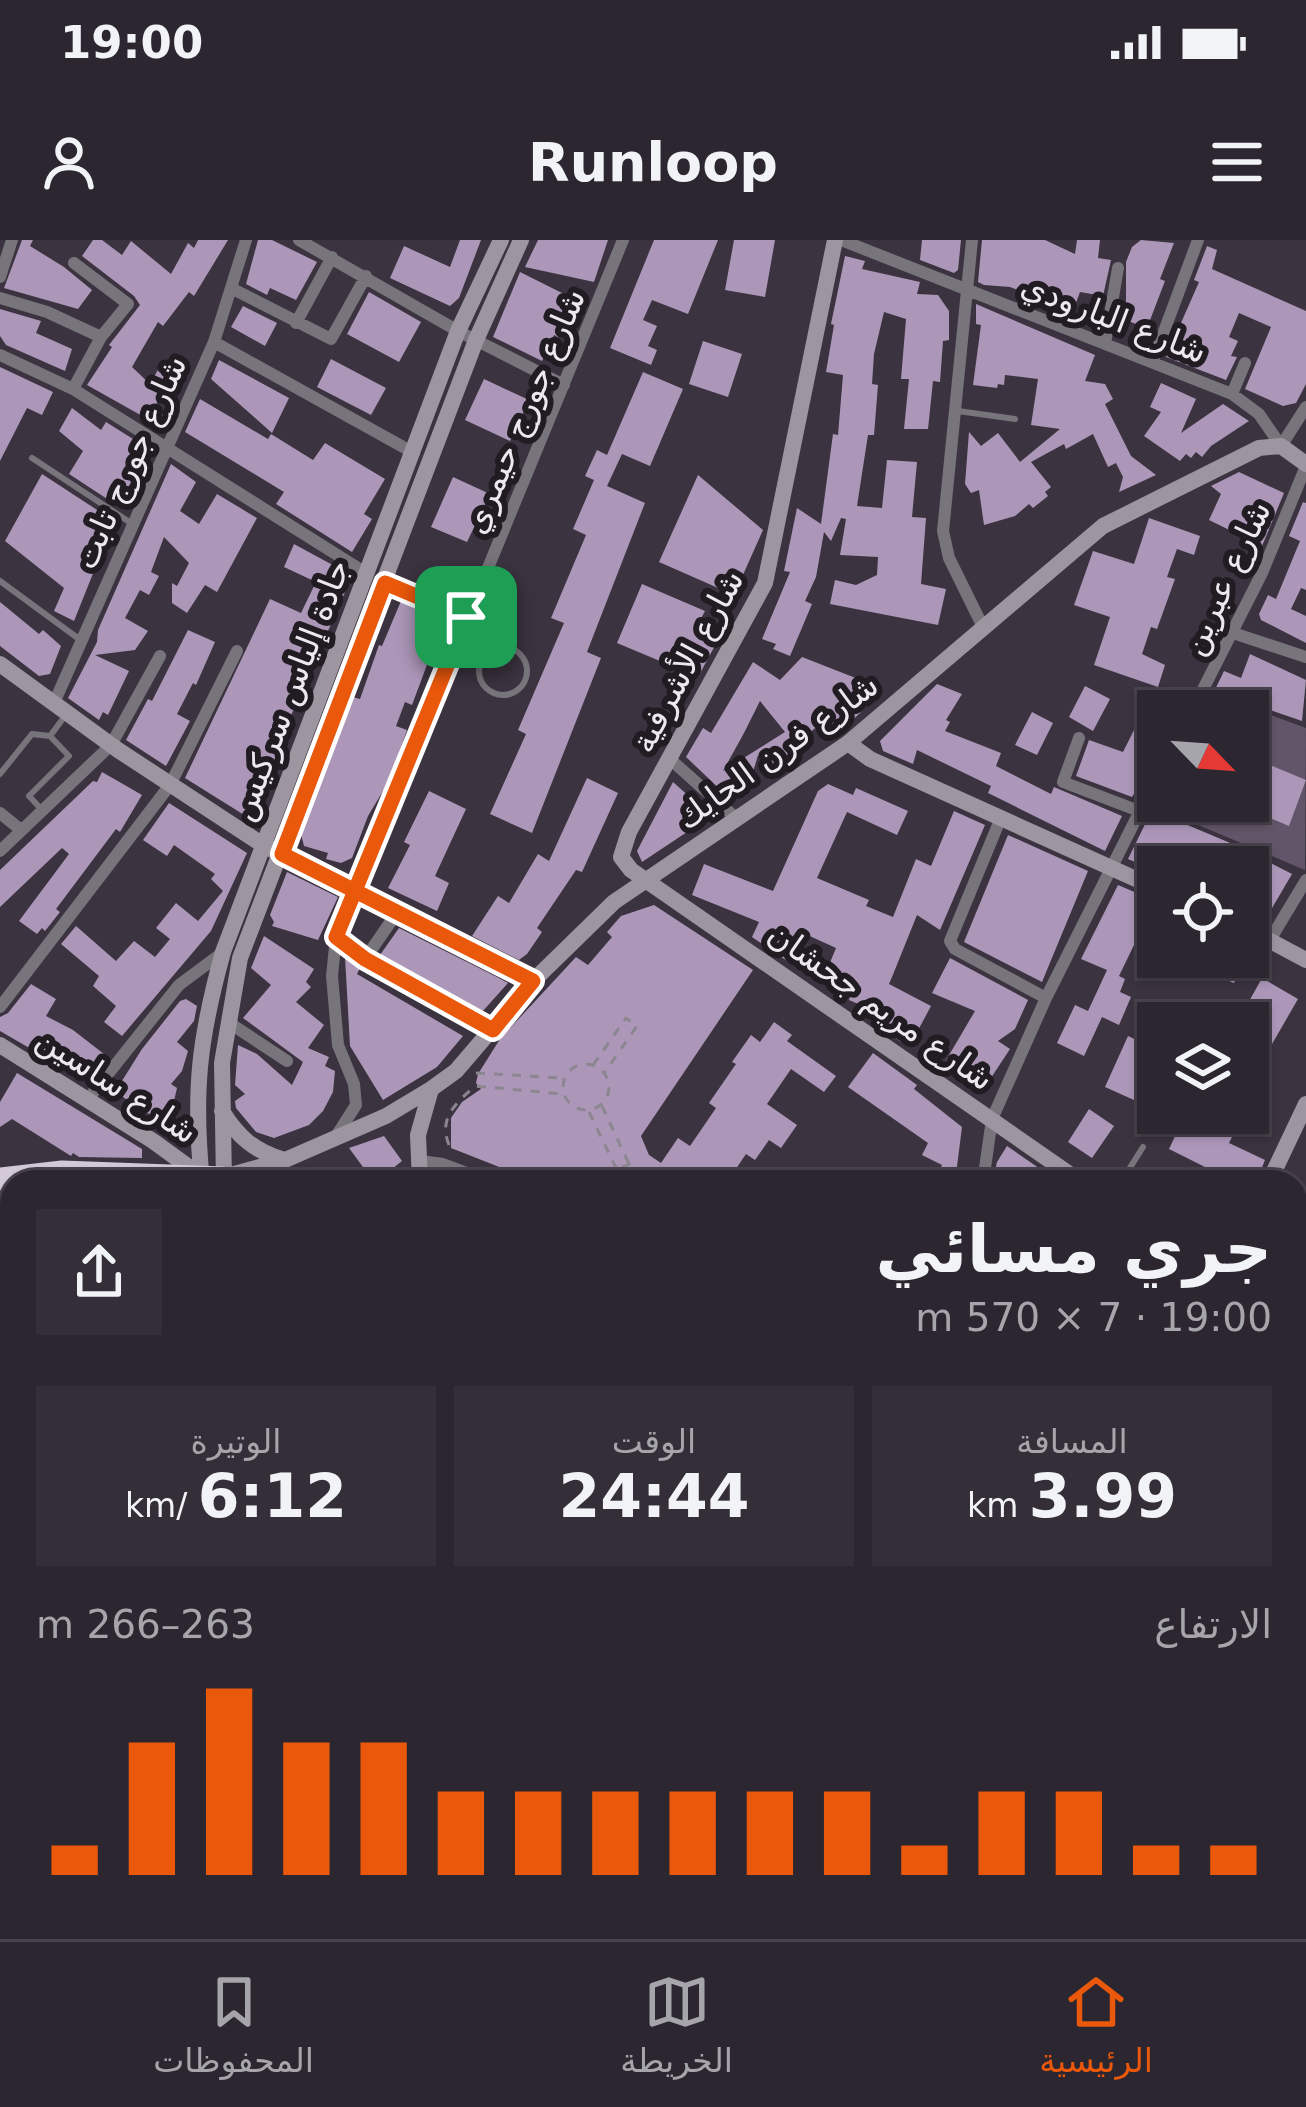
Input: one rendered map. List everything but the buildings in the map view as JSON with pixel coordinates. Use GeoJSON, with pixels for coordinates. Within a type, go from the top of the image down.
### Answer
{"type":"FeatureCollection","features":[{"type":"Feature","properties":{"kind":"street"},"geometry":{"type":"LineString","coordinates":[[0,277],[12,240]]}},
{"type":"Feature","properties":{"kind":"street","name":"شارع جورج تابت"},"geometry":{"type":"LineString","coordinates":[[61,708],[131,523],[214,342],[246,240]]}},
{"type":"Feature","properties":{"kind":"street"},"geometry":{"type":"LineString","coordinates":[[299,240],[564,385]]}},
{"type":"Feature","properties":{"kind":"street","name":"جادة إلياس سركيس"},"geometry":{"type":"LineString","coordinates":[[210,1170],[195,1114],[206,1016],[223,952],[458,331],[501,240]]}},
{"type":"Feature","properties":{"kind":"street","name":"جادة إلياس سركيس"},"geometry":{"type":"LineString","coordinates":[[213,1170],[228,1022],[240,958],[476,340],[521,240]]}},
{"type":"Feature","properties":{"kind":"street","name":"شارع جورج حيمري"},"geometry":{"type":"LineString","coordinates":[[334,1140],[356,1105],[354,1084],[338,1045],[332,976],[336,937],[622,240]]}},
{"type":"Feature","properties":{"kind":"street","name":"شارع البارودي"},"geometry":{"type":"LineString","coordinates":[[838,240],[1232,394],[1259,414],[1281,446]]}},
{"type":"Feature","properties":{"kind":"street","name":"شارع الأشرفية"},"geometry":{"type":"LineString","coordinates":[[646,880],[624,864],[621,848],[765,583],[838,240]]}},
{"type":"Feature","properties":{"kind":"street"},"geometry":{"type":"LineString","coordinates":[[972,240],[943,531],[949,558],[984,629]]}},
{"type":"Feature","properties":{"kind":"street"},"geometry":{"type":"LineString","coordinates":[[1154,362],[1198,240]]}},
{"type":"Feature","properties":{"kind":"street"},"geometry":{"type":"LineString","coordinates":[[296,323],[332,257]]}},
{"type":"Feature","properties":{"kind":"street"},"geometry":{"type":"LineString","coordinates":[[73,389],[101,337],[128,304],[74,263]]}},
{"type":"Feature","properties":{"kind":"street"},"geometry":{"type":"LineString","coordinates":[[1106,344],[1118,268]]}},
{"type":"Feature","properties":{"kind":"street"},"geometry":{"type":"LineString","coordinates":[[231,288],[331,338],[366,276]]}},
{"type":"Feature","properties":{"kind":"street"},"geometry":{"type":"LineString","coordinates":[[0,298],[47,312],[101,337]]}},
{"type":"Feature","properties":{"kind":"street"},"geometry":{"type":"LineString","coordinates":[[214,342],[414,453]]}},
{"type":"Feature","properties":{"kind":"street"},"geometry":{"type":"LineString","coordinates":[[0,356],[73,389],[366,573]]}},
{"type":"Feature","properties":{"kind":"street"},"geometry":{"type":"LineString","coordinates":[[1232,394],[1245,363]]}},
{"type":"Feature","properties":{"kind":"street"},"geometry":{"type":"LineString","coordinates":[[1306,407],[1281,446],[1306,465]]}},
{"type":"Feature","properties":{"kind":"street","name":"شارع فرن الحايك"},"geometry":{"type":"LineString","coordinates":[[285,1160],[386,1116],[456,1071],[593,920],[848,742],[1103,526],[1250,452],[1281,446]]}},
{"type":"Feature","properties":{"kind":"street","name":"شارع عبرين"},"geometry":{"type":"LineString","coordinates":[[1203,690],[1306,465]]}},
{"type":"Feature","properties":{"kind":"street"},"geometry":{"type":"LineString","coordinates":[[385,583],[466,617]]}},
{"type":"Feature","properties":{"kind":"street"},"geometry":{"type":"LineString","coordinates":[[1233,633],[1306,658]]}},
{"type":"Feature","properties":{"kind":"street"},"geometry":{"type":"LineString","coordinates":[[0,1007],[170,785],[237,651]]}},
{"type":"Feature","properties":{"kind":"street"},"geometry":{"type":"LineString","coordinates":[[0,851],[111,745],[160,656]]}},
{"type":"Feature","properties":{"kind":"street"},"geometry":{"type":"LineString","coordinates":[[0,664],[111,745],[263,845],[533,981]]}},
{"type":"Feature","properties":{"kind":"street"},"geometry":{"type":"LineString","coordinates":[[1079,738],[1063,782],[1137,810]]}},
{"type":"Feature","properties":{"kind":"street"},"geometry":{"type":"LineString","coordinates":[[848,742],[870,760],[1137,880]]}},
{"type":"Feature","properties":{"kind":"street"},"geometry":{"type":"LineString","coordinates":[[670,759],[737,819]]}},
{"type":"Feature","properties":{"kind":"street"},"geometry":{"type":"LineString","coordinates":[[0,813],[21,830]]}},
{"type":"Feature","properties":{"kind":"street"},"geometry":{"type":"LineString","coordinates":[[984,1170],[992,1119],[1137,815]]}},
{"type":"Feature","properties":{"kind":"street"},"geometry":{"type":"LineString","coordinates":[[1000,820],[950,941],[956,949],[1046,998]]}},
{"type":"Feature","properties":{"kind":"street","name":"شارع مريم جحشان"},"geometry":{"type":"LineString","coordinates":[[646,880],[699,925],[1064,1170]]}},
{"type":"Feature","properties":{"kind":"street"},"geometry":{"type":"LineString","coordinates":[[1306,880],[1270,940],[1306,960]]}},
{"type":"Feature","properties":{"kind":"street"},"geometry":{"type":"LineString","coordinates":[[365,959],[398,911]]}},
{"type":"Feature","properties":{"kind":"street"},"geometry":{"type":"LineString","coordinates":[[336,937],[365,959],[493,1030]]}},
{"type":"Feature","properties":{"kind":"street"},"geometry":{"type":"LineString","coordinates":[[88,1099],[179,985],[223,952]]}},
{"type":"Feature","properties":{"kind":"street"},"geometry":{"type":"LineString","coordinates":[[228,1022],[287,1061]]}},
{"type":"Feature","properties":{"kind":"street","name":"شارع ساسين"},"geometry":{"type":"LineString","coordinates":[[0,1045],[198,1170]]}},
{"type":"Feature","properties":{"kind":"street"},"geometry":{"type":"LineString","coordinates":[[420,1170],[418,1135],[431,1089]]}},
{"type":"Feature","properties":{"kind":"street"},"geometry":{"type":"LineString","coordinates":[[1277,1170],[1299,1137],[1306,1104]]}},
{"type":"Feature","properties":{"kind":"street"},"geometry":{"type":"LineString","coordinates":[[221,1108],[254,1149],[285,1160]]}},
{"type":"Feature","properties":{"kind":"street"},"geometry":{"type":"LineString","coordinates":[[153,1141],[182,1136],[195,1114]]}},
{"type":"Feature","properties":{"kind":"street"},"geometry":{"type":"LineString","coordinates":[[386,1116],[405,1123],[418,1135]]}},
{"type":"Feature","properties":{"kind":"street"},"geometry":{"type":"LineString","coordinates":[[247,1170],[285,1160]]}},
{"type":"Feature","properties":{"kind":"street"},"geometry":{"type":"LineString","coordinates":[[272,1170],[285,1160]]}},
{"type":"Feature","properties":{"kind":"street"},"geometry":{"type":"LineString","coordinates":[[420,1161],[439,1170]]}},
{"type":"Feature","properties":{"kind":"street"},"geometry":{"type":"LineString","coordinates":[[420,1161],[460,1170]]}},
{"type":"Feature","properties":{"kind":"lane"},"geometry":{"type":"LineString","coordinates":[[955,411],[1016,419]]}},
{"type":"Feature","properties":{"kind":"lane"},"geometry":{"type":"LineString","coordinates":[[32,458],[131,523]]}},
{"type":"Feature","properties":{"kind":"lane"},"geometry":{"type":"LineString","coordinates":[[0,581],[82,651]]}},
{"type":"Feature","properties":{"kind":"lane"},"geometry":{"type":"LineString","coordinates":[[454,649],[481,661]]}},
{"type":"Feature","properties":{"kind":"lane"},"geometry":{"type":"LineString","coordinates":[[492,649],[515,650],[527,670],[523,685],[510,694],[494,694],[479,676],[481,661],[492,649]]}},
{"type":"Feature","properties":{"kind":"lane"},"geometry":{"type":"LineString","coordinates":[[50,736],[61,708]]}},
{"type":"Feature","properties":{"kind":"lane"},"geometry":{"type":"LineString","coordinates":[[0,774],[32,734],[50,736],[69,757],[28,796],[42,810]]}},
{"type":"Feature","properties":{"kind":"lane"},"geometry":{"type":"LineString","coordinates":[[1129,1170],[1143,1147]]}},
{"type":"Feature","properties":{"kind":"path"},"geometry":{"type":"LineString","coordinates":[[593,1065],[626,1018],[638,1026],[604,1073]]}},
{"type":"Feature","properties":{"kind":"path"},"geometry":{"type":"LineString","coordinates":[[593,1065],[604,1073],[608,1093],[601,1105],[588,1110],[570,1104],[563,1094],[564,1078],[573,1068],[593,1065]]}},
{"type":"Feature","properties":{"kind":"path"},"geometry":{"type":"LineString","coordinates":[[476,1073],[564,1078]]}},
{"type":"Feature","properties":{"kind":"path"},"geometry":{"type":"LineString","coordinates":[[448,1145],[446,1119],[456,1102],[475,1087],[563,1094]]}},
{"type":"Feature","properties":{"kind":"path"},"geometry":{"type":"LineString","coordinates":[[601,1105],[624,1170]]}},
{"type":"Feature","properties":{"kind":"path"},"geometry":{"type":"LineString","coordinates":[[588,1110],[623,1167],[639,1170]]}},
{"type":"Feature","properties":{"kind":"shaded area"},"geometry":{"type":"Polygon","coordinates":[[[1269,714],[1306,728],[1305,870],[1269,855],[1269,846],[1248,846],[1191,822],[1269,822],[1269,714]]]}},
{"type":"Feature","properties":{"kind":"route"},"geometry":{"type":"LineString","coordinates":[[466,617],[385,583],[282,854],[356,889],[533,981],[493,1030],[365,959],[336,937],[356,889],[454,649],[466,617]]}}]}
